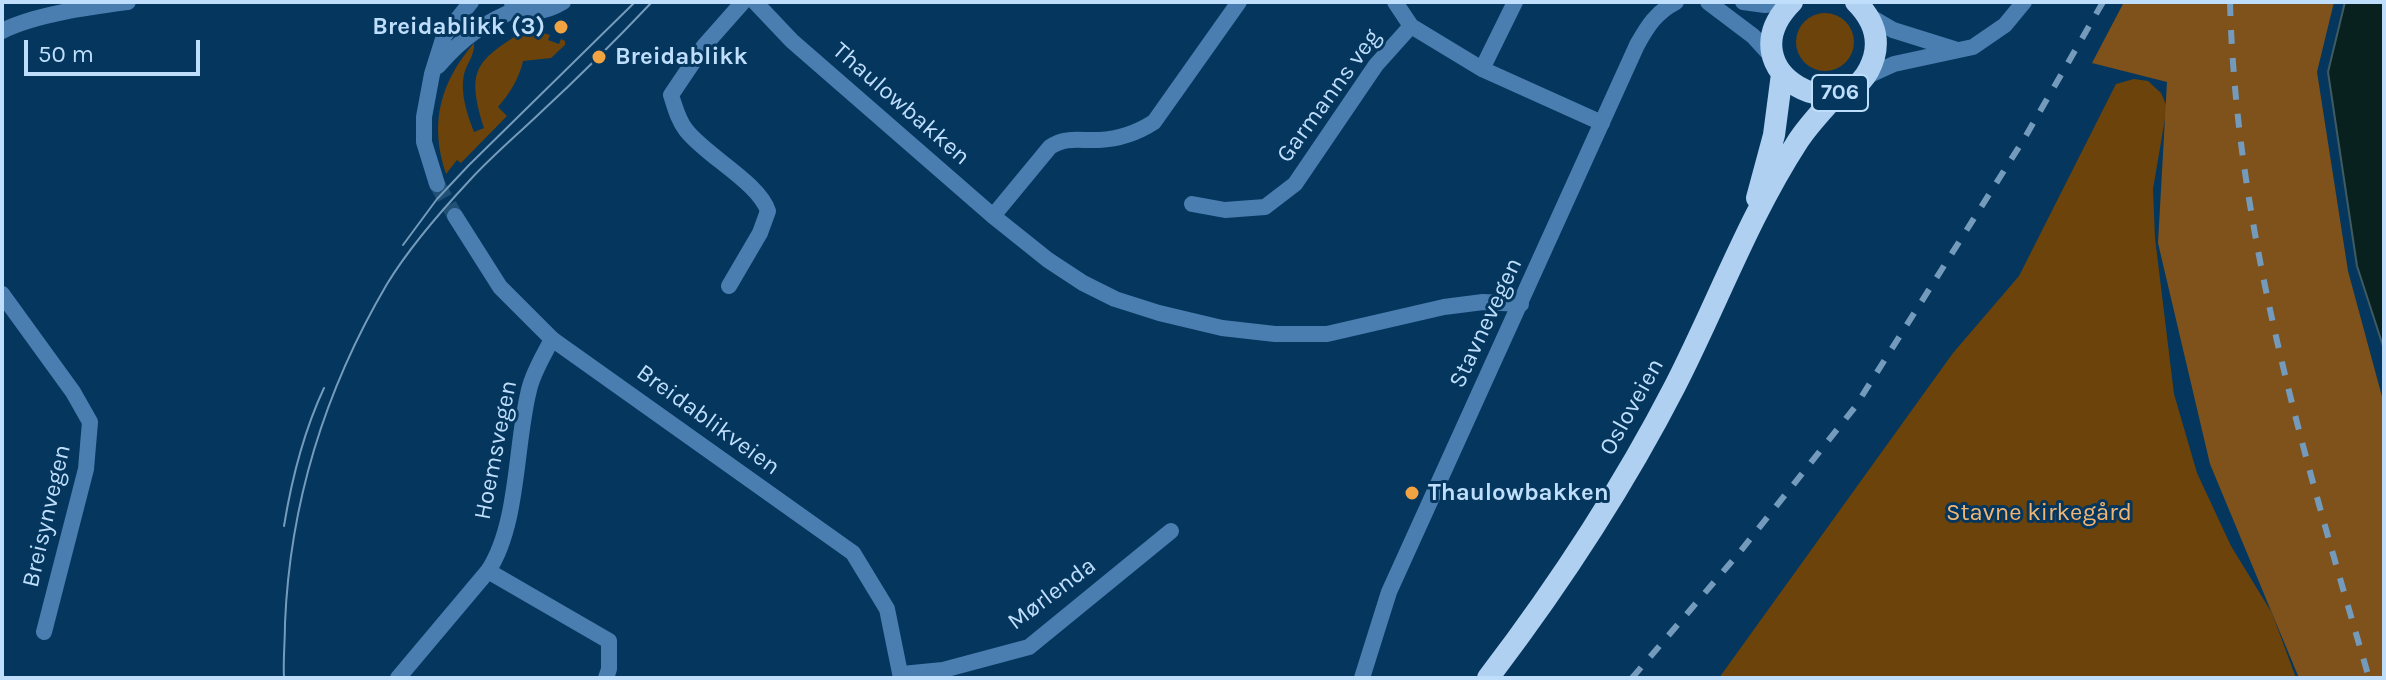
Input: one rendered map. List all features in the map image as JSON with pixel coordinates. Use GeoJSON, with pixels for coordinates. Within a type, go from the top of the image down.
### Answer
{"type":"FeatureCollection","features":[{"type":"Feature","properties":{"kind":"highway","name":"706"},"geometry":{"type":"LineString","coordinates":[[1789,2],[1774,28],[1772,44],[1778,66],[1793,85],[1822,95],[1837,94],[1851,88],[1872,65],[1876,50],[1875,32],[1860,6]]}},
{"type":"Feature","properties":{"kind":"highway","name":"Osloveien"},"geometry":{"type":"LineString","coordinates":[[1748,230],[1774,135],[1778,66]]}},
{"type":"Feature","properties":{"kind":"highway","name":"Osloveien"},"geometry":{"type":"LineString","coordinates":[[1488,678],[1550,593],[1648,436],[1714,308],[1748,230],[1799,139],[1837,94]]}},
{"type":"Feature","properties":{"kind":"street"},"geometry":{"type":"LineString","coordinates":[[2,31],[14,25],[87,8],[128,2]]}},
{"type":"Feature","properties":{"kind":"street"},"geometry":{"type":"LineString","coordinates":[[437,184],[424,142],[424,117],[432,74],[444,36],[471,2]]}},
{"type":"Feature","properties":{"kind":"street"},"geometry":{"type":"LineString","coordinates":[[432,74],[453,49],[491,19],[515,5],[542,11],[563,2]]}},
{"type":"Feature","properties":{"kind":"street"},"geometry":{"type":"LineString","coordinates":[[729,286],[760,233],[768,211],[757,194],[686,130],[671,95],[704,46],[743,2]]}},
{"type":"Feature","properties":{"kind":"street","name":"Thaulowbakken"},"geometry":{"type":"LineString","coordinates":[[755,2],[792,41],[993,216],[1048,260],[1115,299],[1222,328],[1275,334],[1327,334],[1444,307],[1483,302],[1521,304]]}},
{"type":"Feature","properties":{"kind":"street"},"geometry":{"type":"LineString","coordinates":[[993,216],[1050,147],[1060,140],[1100,140],[1124,136],[1154,122],[1239,2]]}},
{"type":"Feature","properties":{"kind":"street"},"geometry":{"type":"LineString","coordinates":[[1395,2],[1411,26],[1482,69],[1602,123]]}},
{"type":"Feature","properties":{"kind":"street"},"geometry":{"type":"LineString","coordinates":[[1482,69],[1515,2]]}},
{"type":"Feature","properties":{"kind":"street","name":"Stavnevegen"},"geometry":{"type":"LineString","coordinates":[[1362,678],[1389,592],[1637,45],[1649,23],[1663,8],[1676,2]]}},
{"type":"Feature","properties":{"kind":"street"},"geometry":{"type":"LineString","coordinates":[[1708,2],[1753,36],[1778,66]]}},
{"type":"Feature","properties":{"kind":"street"},"geometry":{"type":"LineString","coordinates":[[1743,2],[1765,5],[1789,2]]}},
{"type":"Feature","properties":{"kind":"street"},"geometry":{"type":"LineString","coordinates":[[1863,78],[1894,64],[1973,47],[2005,25],[2024,2]]}},
{"type":"Feature","properties":{"kind":"street"},"geometry":{"type":"LineString","coordinates":[[1860,6],[1893,30],[1958,50]]}},
{"type":"Feature","properties":{"kind":"street","name":"Garmanns veg"},"geometry":{"type":"LineString","coordinates":[[1192,204],[1225,210],[1265,207],[1295,184],[1376,65],[1411,26]]}},
{"type":"Feature","properties":{"kind":"street","name":"Breidablikveien"},"geometry":{"type":"LineString","coordinates":[[455,216],[500,287],[552,339],[853,553],[887,609],[902,676]]}},
{"type":"Feature","properties":{"kind":"street","name":"Breisynvegen"},"geometry":{"type":"LineString","coordinates":[[2,294],[73,392],[90,422],[86,469],[44,632]]}},
{"type":"Feature","properties":{"kind":"street","name":"Hoemsvegen"},"geometry":{"type":"LineString","coordinates":[[398,678],[499,554],[507,528],[529,387],[552,339]]}},
{"type":"Feature","properties":{"kind":"street","name":"Mørlenda"},"geometry":{"type":"LineString","coordinates":[[902,676],[943,670],[1029,647],[1171,531]]}},
{"type":"Feature","properties":{"kind":"street"},"geometry":{"type":"LineString","coordinates":[[488,571],[609,641],[606,678]]}},
{"type":"Feature","properties":{"kind":"green space"},"geometry":{"type":"Polygon","coordinates":[[[1825,13],[1846,21],[1854,42],[1846,63],[1825,71],[1804,63],[1796,42],[1804,21],[1825,13]]]}},
{"type":"Feature","properties":{"kind":"green space"},"geometry":{"type":"Polygon","coordinates":[[[525,30],[550,35],[548,40],[559,44],[561,39],[565,45],[551,58],[523,61],[514,86],[498,107],[507,116],[461,163],[457,160],[446,174],[438,138],[438,121],[453,73],[474,43],[464,74],[464,96],[474,132],[484,128],[476,92],[479,69],[495,51],[525,30]]]}},
{"type":"Feature","properties":{"kind":"green space","name":"Stavne kirkegård"},"geometry":{"type":"Polygon","coordinates":[[[2134,79],[2148,81],[2161,93],[2167,107],[2153,189],[2155,238],[2174,394],[2197,473],[2231,546],[2272,613],[2296,678],[1719,678],[1953,353],[2019,276],[2116,84],[2134,79]]]}},
{"type":"Feature","properties":{"kind":"shaded area"},"geometry":{"type":"Polygon","coordinates":[[[2124,2],[2334,2],[2317,72],[2348,271],[2384,404],[2384,678],[2299,678],[2210,464],[2158,243],[2167,82],[2092,63],[2124,2]]]}},
{"type":"Feature","properties":{"kind":"shaded area"},"geometry":{"type":"Polygon","coordinates":[[[2345,2],[2384,2],[2384,349],[2357,266],[2328,72],[2345,2]]]}},
{"type":"Feature","properties":{"kind":"tunnel"},"geometry":{"type":"LineString","coordinates":[[437,184],[455,216]]}},
{"type":"Feature","properties":{"kind":"tram line"},"geometry":{"type":"LineString","coordinates":[[403,245],[437,199],[469,165],[635,2]]}},
{"type":"Feature","properties":{"kind":"tram line"},"geometry":{"type":"LineString","coordinates":[[284,678],[288,578],[303,490],[329,405],[365,324],[396,270],[448,204],[487,162],[652,2]]}},
{"type":"Feature","properties":{"kind":"tram line"},"geometry":{"type":"LineString","coordinates":[[284,526],[299,456],[324,388]]}},
{"type":"Feature","properties":{"kind":"railway"},"geometry":{"type":"LineString","coordinates":[[1632,678],[1739,553],[1855,407],[2024,139],[2103,2]]}},
{"type":"Feature","properties":{"kind":"railway"},"geometry":{"type":"LineString","coordinates":[[2230,2],[2235,88],[2245,174],[2260,259],[2298,428],[2369,678]]}},
{"type":"Feature","properties":{"kind":"place","name":"Breidablikk (3)"},"geometry":{"type":"Point","coordinates":[561,27]}},
{"type":"Feature","properties":{"kind":"place","name":"Breidablikk"},"geometry":{"type":"Point","coordinates":[599,57]}},
{"type":"Feature","properties":{"kind":"place","name":"Thaulowbakken"},"geometry":{"type":"Point","coordinates":[1412,493]}}]}
